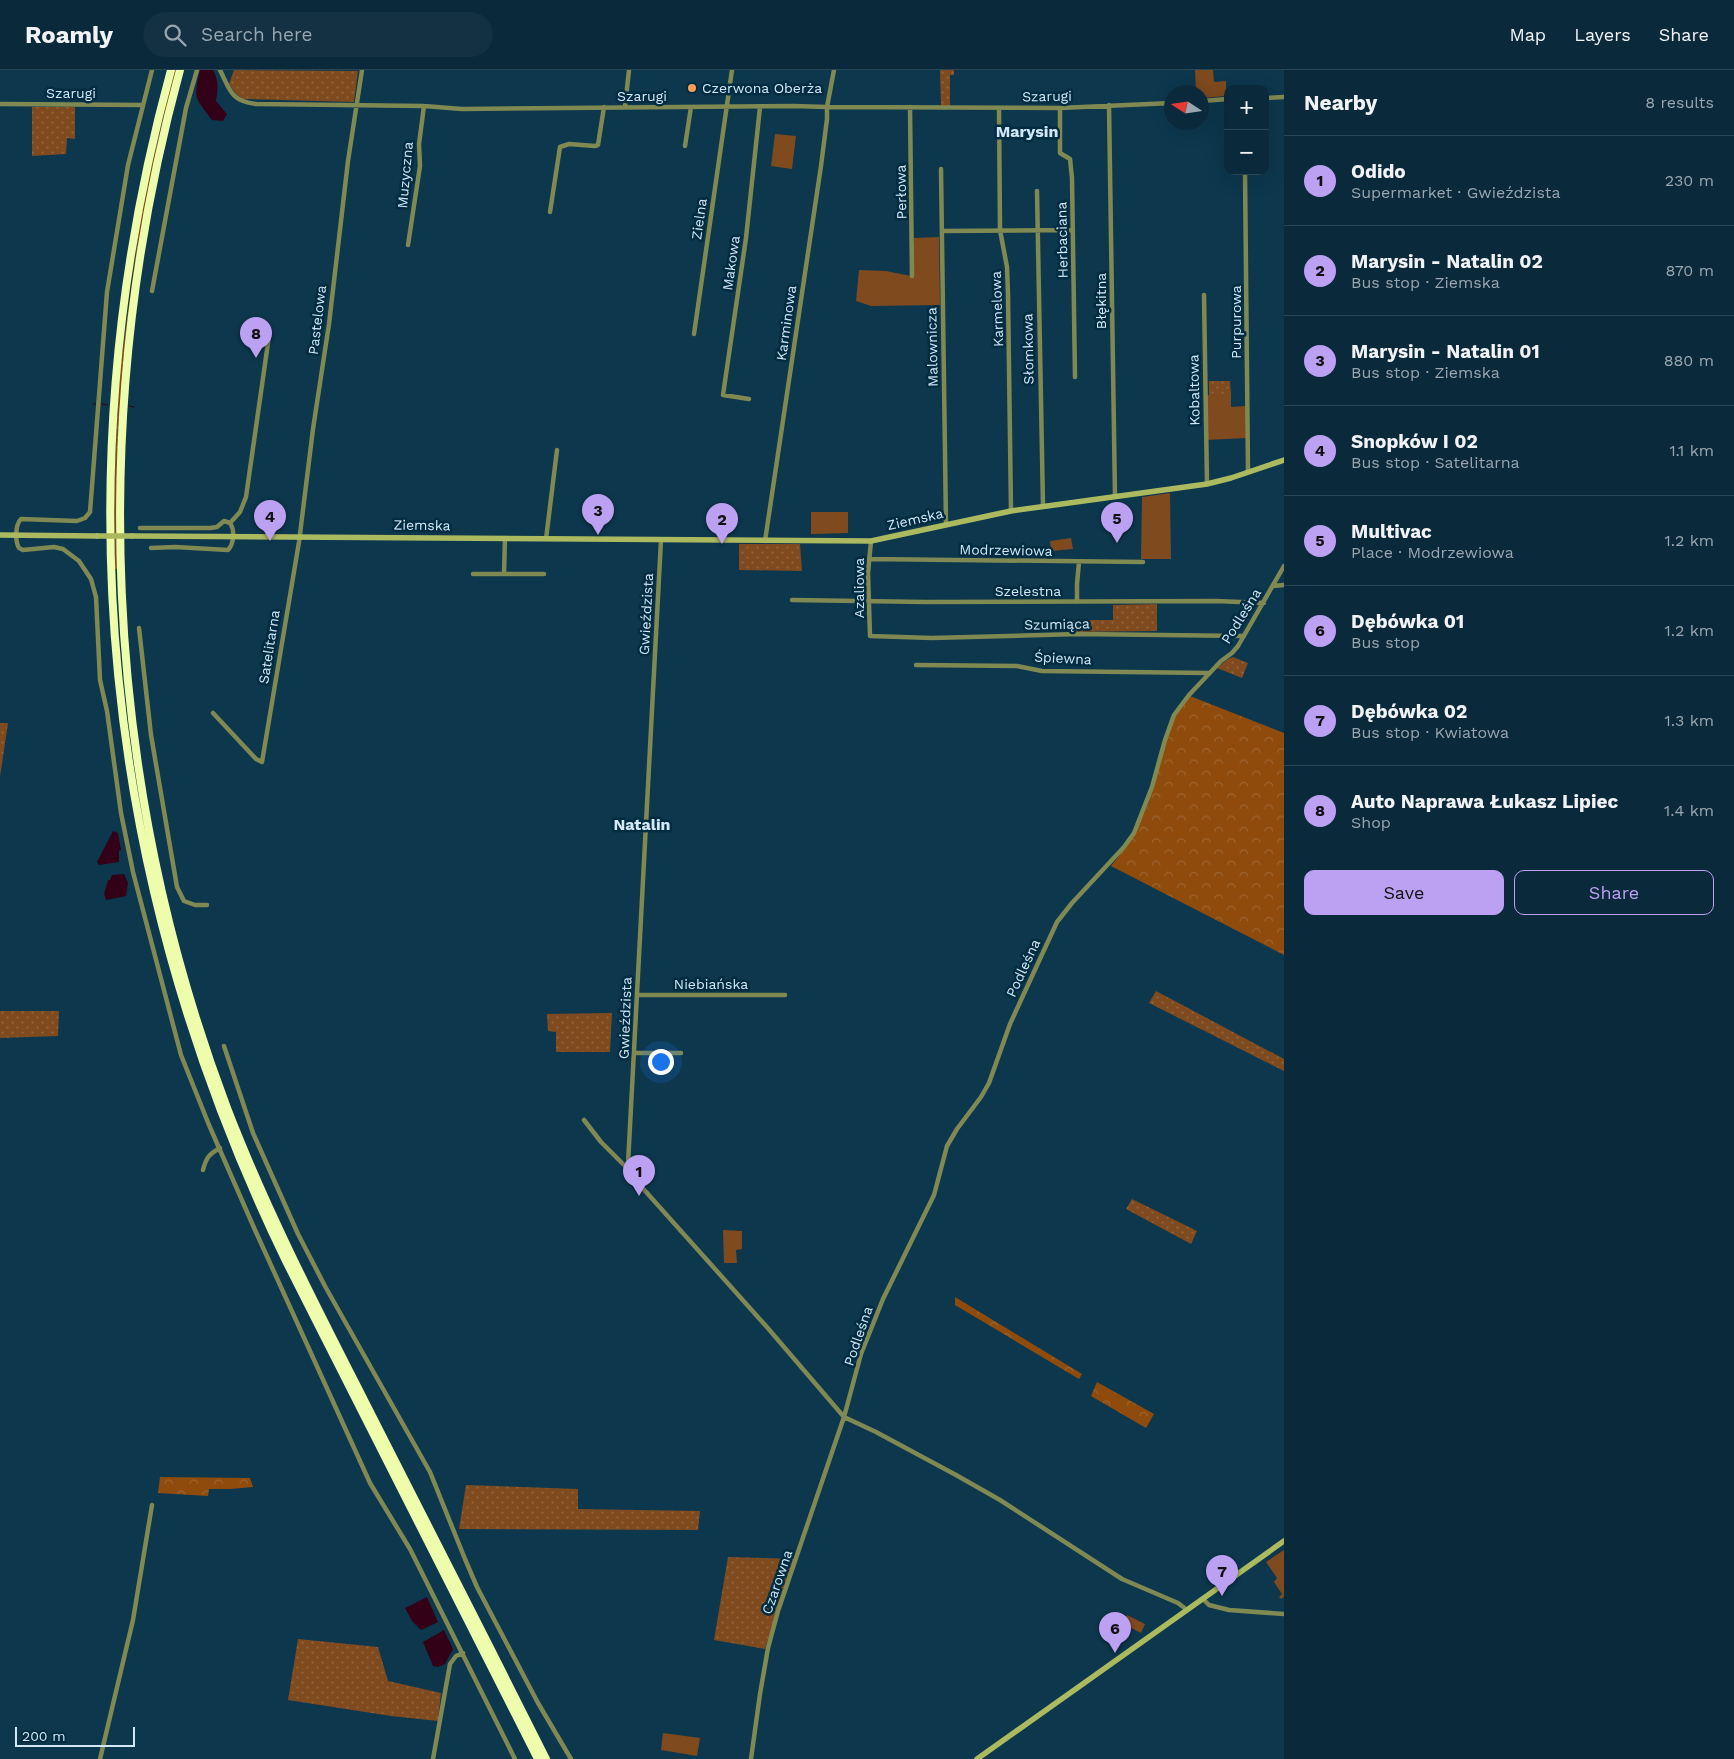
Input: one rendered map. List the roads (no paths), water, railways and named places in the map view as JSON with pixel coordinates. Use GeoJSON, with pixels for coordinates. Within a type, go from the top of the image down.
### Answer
{"type":"FeatureCollection","features":[{"type":"Feature","properties":{"kind":"highway"},"geometry":{"type":"LineString","coordinates":[[171,70],[148,162],[134,230],[121,324],[113,420],[110,493],[112,598],[120,690],[132,783],[149,874],[172,962],[195,1038],[217,1101],[271,1231],[376,1431]]}},
{"type":"Feature","properties":{"kind":"highway"},"geometry":{"type":"LineString","coordinates":[[180,70],[159,152],[142,242],[130,326],[123,405],[120,576],[125,657],[137,760],[146,816],[165,905],[188,990],[216,1078],[239,1139],[269,1210],[538,1759]]}},
{"type":"Feature","properties":{"kind":"highway"},"geometry":{"type":"LineString","coordinates":[[415,1509],[546,1759]]}},
{"type":"Feature","properties":{"kind":"street"},"geometry":{"type":"LineString","coordinates":[[152,70],[128,165],[107,292],[90,512],[85,518],[77,521],[24,518],[18,522],[18,546],[22,550],[54,547],[68,552],[84,568],[93,583],[96,598],[100,680],[107,711],[116,785],[133,872],[181,1055],[255,1230],[370,1483],[410,1550],[515,1759]]}},
{"type":"Feature","properties":{"kind":"street"},"geometry":{"type":"LineString","coordinates":[[152,291],[184,117],[197,70]]}},
{"type":"Feature","properties":{"kind":"street","name":"Szarugi"},"geometry":{"type":"LineString","coordinates":[[220,70],[233,96],[244,102],[257,104],[424,106],[462,109],[691,106],[1060,108],[1164,103]]}},
{"type":"Feature","properties":{"kind":"street","name":"Pastelowa"},"geometry":{"type":"LineString","coordinates":[[299,536],[329,324],[348,160],[362,70]]}},
{"type":"Feature","properties":{"kind":"street"},"geometry":{"type":"LineString","coordinates":[[625,108],[629,70]]}},
{"type":"Feature","properties":{"kind":"street","name":"Zielna"},"geometry":{"type":"LineString","coordinates":[[694,334],[732,70]]}},
{"type":"Feature","properties":{"kind":"street","name":"Karminowa"},"geometry":{"type":"LineString","coordinates":[[765,541],[834,70]]}},
{"type":"Feature","properties":{"kind":"street"},"geometry":{"type":"LineString","coordinates":[[1269,98],[1284,97]]}},
{"type":"Feature","properties":{"kind":"street"},"geometry":{"type":"LineString","coordinates":[[1209,100],[1224,99]]}},
{"type":"Feature","properties":{"kind":"street","name":"Szarugi"},"geometry":{"type":"LineString","coordinates":[[0,104],[142,104]]}},
{"type":"Feature","properties":{"kind":"street","name":"Muzyczna"},"geometry":{"type":"LineString","coordinates":[[408,245],[420,166],[419,144],[424,106]]}},
{"type":"Feature","properties":{"kind":"street"},"geometry":{"type":"LineString","coordinates":[[685,146],[691,106]]}},
{"type":"Feature","properties":{"kind":"street","name":"Błękitna"},"geometry":{"type":"LineString","coordinates":[[1109,106],[1115,497]]}},
{"type":"Feature","properties":{"kind":"street"},"geometry":{"type":"LineString","coordinates":[[550,212],[560,147],[566,144],[595,146],[598,144],[604,107]]}},
{"type":"Feature","properties":{"kind":"street","name":"Makowa"},"geometry":{"type":"LineString","coordinates":[[749,399],[723,395],[746,238],[760,107]]}},
{"type":"Feature","properties":{"kind":"street","name":"Perłowa"},"geometry":{"type":"LineString","coordinates":[[910,107],[912,276]]}},
{"type":"Feature","properties":{"kind":"street","name":"Karmelowa"},"geometry":{"type":"LineString","coordinates":[[999,108],[1000,230],[1007,267],[1011,511]]}},
{"type":"Feature","properties":{"kind":"street","name":"Herbaciana"},"geometry":{"type":"LineString","coordinates":[[1060,108],[1060,153],[1070,158],[1073,230],[1074,377]]}},
{"type":"Feature","properties":{"kind":"street","name":"Malownicza"},"geometry":{"type":"LineString","coordinates":[[941,169],[946,524]]}},
{"type":"Feature","properties":{"kind":"street","name":"Purpurowa"},"geometry":{"type":"LineString","coordinates":[[1245,175],[1248,472]]}},
{"type":"Feature","properties":{"kind":"street","name":"Słomkowa"},"geometry":{"type":"LineString","coordinates":[[1037,192],[1043,506]]}},
{"type":"Feature","properties":{"kind":"street"},"geometry":{"type":"LineString","coordinates":[[942,231],[1073,230]]}},
{"type":"Feature","properties":{"kind":"street","name":"Kobaltowa"},"geometry":{"type":"LineString","coordinates":[[1204,295],[1207,484]]}},
{"type":"Feature","properties":{"kind":"street"},"geometry":{"type":"LineString","coordinates":[[230,523],[240,512],[246,497],[269,336]]}},
{"type":"Feature","properties":{"kind":"street"},"geometry":{"type":"LineString","coordinates":[[546,539],[558,450]]}},
{"type":"Feature","properties":{"kind":"street","name":"Ziemska"},"geometry":{"type":"LineString","coordinates":[[0,536],[299,536],[871,541],[1011,511],[1207,484],[1284,460]]}},
{"type":"Feature","properties":{"kind":"street"},"geometry":{"type":"LineString","coordinates":[[140,528],[210,528],[217,527],[224,521],[230,523],[233,528],[231,548],[228,550],[176,547],[150,548]]}},
{"type":"Feature","properties":{"kind":"street","name":"Satelitarna"},"geometry":{"type":"LineString","coordinates":[[213,713],[256,759],[262,762],[299,536]]}},
{"type":"Feature","properties":{"kind":"street"},"geometry":{"type":"LineString","coordinates":[[504,574],[505,538]]}},
{"type":"Feature","properties":{"kind":"street","name":"Gwieździsta"},"geometry":{"type":"LineString","coordinates":[[628,1170],[661,540]]}},
{"type":"Feature","properties":{"kind":"street","name":"Azaliowa"},"geometry":{"type":"LineString","coordinates":[[870,636],[868,573],[871,541]]}},
{"type":"Feature","properties":{"kind":"street","name":"Modrzewiowa"},"geometry":{"type":"LineString","coordinates":[[869,560],[1143,562]]}},
{"type":"Feature","properties":{"kind":"street"},"geometry":{"type":"LineString","coordinates":[[1077,602],[1079,562]]}},
{"type":"Feature","properties":{"kind":"street","name":"Podleśna"},"geometry":{"type":"LineString","coordinates":[[844,1417],[865,1340],[934,1195],[947,1146],[989,1083],[1010,1024],[1057,922],[1124,847],[1134,833],[1152,787],[1164,740],[1174,715],[1209,673],[1232,653],[1264,603],[1284,566]]}},
{"type":"Feature","properties":{"kind":"street"},"geometry":{"type":"LineString","coordinates":[[473,574],[544,574]]}},
{"type":"Feature","properties":{"kind":"street"},"geometry":{"type":"LineString","coordinates":[[1273,586],[1284,583],[1278,577]]}},
{"type":"Feature","properties":{"kind":"street","name":"Szelestna"},"geometry":{"type":"LineString","coordinates":[[792,600],[1216,601],[1264,603]]}},
{"type":"Feature","properties":{"kind":"street"},"geometry":{"type":"LineString","coordinates":[[139,628],[151,736],[177,886],[181,897],[188,903],[207,906]]}},
{"type":"Feature","properties":{"kind":"street","name":"Szumiąca"},"geometry":{"type":"LineString","coordinates":[[870,636],[932,638],[1079,634],[1244,636]]}},
{"type":"Feature","properties":{"kind":"street","name":"Śpiewna"},"geometry":{"type":"LineString","coordinates":[[916,665],[1017,666],[1042,671],[1209,673]]}},
{"type":"Feature","properties":{"kind":"street","name":"Niebiańska"},"geometry":{"type":"LineString","coordinates":[[637,995],[784,995]]}},
{"type":"Feature","properties":{"kind":"street"},"geometry":{"type":"LineString","coordinates":[[224,1046],[253,1132],[298,1234],[326,1288],[430,1472],[477,1587],[538,1703],[571,1759]]}},
{"type":"Feature","properties":{"kind":"street"},"geometry":{"type":"LineString","coordinates":[[634,1052],[680,1053]]}},
{"type":"Feature","properties":{"kind":"street"},"geometry":{"type":"LineString","coordinates":[[584,1120],[601,1142],[628,1170],[634,1180],[772,1332],[844,1417],[876,1432],[1000,1500],[1122,1579],[1178,1603],[1187,1610]]}},
{"type":"Feature","properties":{"kind":"street"},"geometry":{"type":"LineString","coordinates":[[203,1170],[206,1158],[220,1148]]}},
{"type":"Feature","properties":{"kind":"street","name":"Czarowna"},"geometry":{"type":"LineString","coordinates":[[751,1759],[768,1648],[844,1417]]}},
{"type":"Feature","properties":{"kind":"street"},"geometry":{"type":"LineString","coordinates":[[100,1759],[140,1589],[152,1505]]}},
{"type":"Feature","properties":{"kind":"street"},"geometry":{"type":"LineString","coordinates":[[977,1759],[1284,1541]]}},
{"type":"Feature","properties":{"kind":"street"},"geometry":{"type":"LineString","coordinates":[[1203,1598],[1209,1605],[1229,1610],[1284,1614]]}},
{"type":"Feature","properties":{"kind":"street"},"geometry":{"type":"LineString","coordinates":[[433,1759],[450,1664],[456,1656],[463,1653]]}},
{"type":"Feature","properties":{"kind":"waterway"},"geometry":{"type":"LineString","coordinates":[[102,404],[107,405]]}},
{"type":"Feature","properties":{"kind":"waterway"},"geometry":{"type":"LineString","coordinates":[[129,406],[134,407]]}},
{"type":"Feature","properties":{"kind":"place","name":"Czerwona Oberża"},"geometry":{"type":"Point","coordinates":[692,88]}},
{"type":"Feature","properties":{"kind":"place","name":"Auto Naprawa Łukasz Lipiec"},"geometry":{"type":"Point","coordinates":[256,358]}},
{"type":"Feature","properties":{"kind":"place","name":"Marysin - Natalin 01"},"geometry":{"type":"Point","coordinates":[598,535]}},
{"type":"Feature","properties":{"kind":"place","name":"Snopków I 02"},"geometry":{"type":"Point","coordinates":[270,541]}},
{"type":"Feature","properties":{"kind":"place","name":"Multivac"},"geometry":{"type":"Point","coordinates":[1117,543]}},
{"type":"Feature","properties":{"kind":"place","name":"Marysin - Natalin 02"},"geometry":{"type":"Point","coordinates":[722,544]}},
{"type":"Feature","properties":{"kind":"place","name":"Odido"},"geometry":{"type":"Point","coordinates":[639,1196]}},
{"type":"Feature","properties":{"kind":"place","name":"Dębówka 02"},"geometry":{"type":"Point","coordinates":[1222,1596]}},
{"type":"Feature","properties":{"kind":"place","name":"Dębówka 01"},"geometry":{"type":"Point","coordinates":[1115,1653]}},
{"type":"Feature","properties":{"kind":"district","name":"Marysin"},"geometry":{"type":"Point","coordinates":[1027,131]}},
{"type":"Feature","properties":{"kind":"district","name":"Natalin"},"geometry":{"type":"Point","coordinates":[642,824]}}]}
